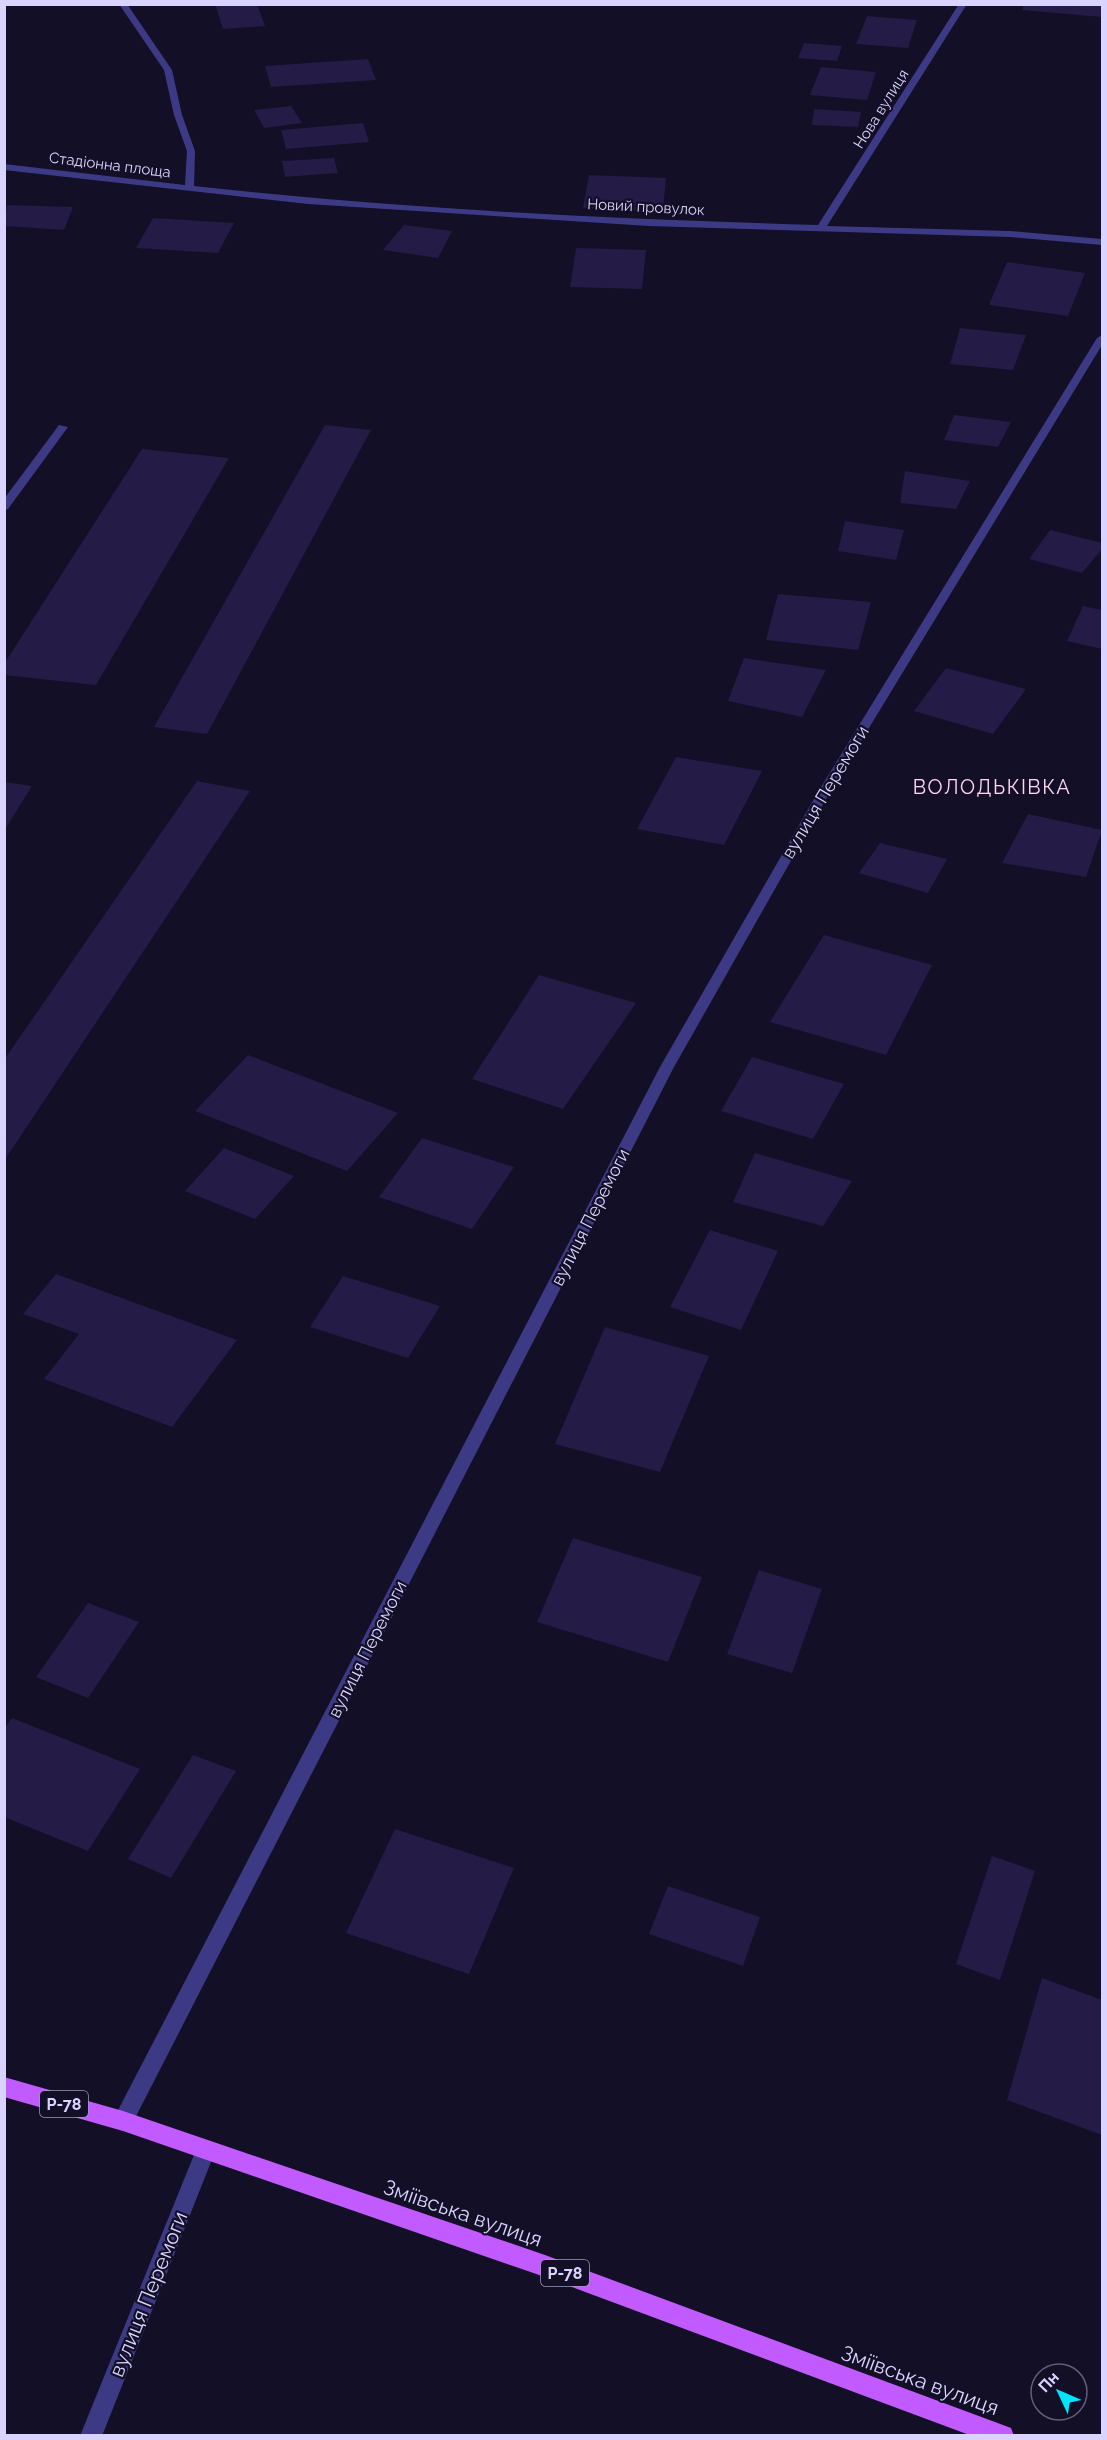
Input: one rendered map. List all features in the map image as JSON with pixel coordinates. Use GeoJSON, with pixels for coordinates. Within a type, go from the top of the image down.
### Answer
{"type":"FeatureCollection","features":[{"type":"Feature","properties":{"kind":"main road","name":"Зміївська вулиця"},"geometry":{"type":"LineString","coordinates":[[4,2087],[123,2121],[205,2152],[545,2266],[1004,2436]]}},
{"type":"Feature","properties":{"kind":"street","name":"Стадіонна площа"},"geometry":{"type":"LineString","coordinates":[[4,167],[189,189],[191,151],[178,115],[168,70],[123,4]]}},
{"type":"Feature","properties":{"kind":"street","name":"Нова вулиця"},"geometry":{"type":"LineString","coordinates":[[821,228],[963,4]]}},
{"type":"Feature","properties":{"kind":"street","name":"Новий провулок"},"geometry":{"type":"LineString","coordinates":[[189,189],[308,201],[604,220],[1010,234],[1102,242]]}},
{"type":"Feature","properties":{"kind":"street","name":"вулиця Перемоги"},"geometry":{"type":"LineString","coordinates":[[123,2121],[667,1067],[824,792],[1102,338]]}},
{"type":"Feature","properties":{"kind":"street"},"geometry":{"type":"LineString","coordinates":[[4,507],[63,427]]}},
{"type":"Feature","properties":{"kind":"street","name":"вулиця Перемоги"},"geometry":{"type":"LineString","coordinates":[[91,2436],[205,2152]]}},
{"type":"Feature","properties":{"kind":"building"},"geometry":{"type":"Polygon","coordinates":[[[215,4],[257,4],[265,26],[223,29],[215,4]]]}},
{"type":"Feature","properties":{"kind":"building"},"geometry":{"type":"Polygon","coordinates":[[[1024,4],[1102,4],[1102,17],[1022,10],[1024,4]]]}},
{"type":"Feature","properties":{"kind":"building"},"geometry":{"type":"Polygon","coordinates":[[[867,16],[917,20],[908,48],[856,44],[867,16]]]}},
{"type":"Feature","properties":{"kind":"building"},"geometry":{"type":"Polygon","coordinates":[[[804,43],[842,46],[837,61],[798,58],[804,43]]]}},
{"type":"Feature","properties":{"kind":"building"},"geometry":{"type":"Polygon","coordinates":[[[368,59],[376,80],[271,87],[265,66],[368,59]]]}},
{"type":"Feature","properties":{"kind":"building"},"geometry":{"type":"Polygon","coordinates":[[[821,67],[876,72],[867,100],[810,95],[821,67]]]}},
{"type":"Feature","properties":{"kind":"building"},"geometry":{"type":"Polygon","coordinates":[[[291,106],[302,123],[264,128],[254,110],[291,106]]]}},
{"type":"Feature","properties":{"kind":"building"},"geometry":{"type":"Polygon","coordinates":[[[814,109],[861,112],[858,127],[812,125],[814,109]]]}},
{"type":"Feature","properties":{"kind":"building"},"geometry":{"type":"Polygon","coordinates":[[[363,123],[369,142],[286,149],[281,130],[363,123]]]}},
{"type":"Feature","properties":{"kind":"building"},"geometry":{"type":"Polygon","coordinates":[[[334,158],[338,173],[285,177],[282,161],[334,158]]]}},
{"type":"Feature","properties":{"kind":"building"},"geometry":{"type":"Polygon","coordinates":[[[589,175],[666,178],[663,211],[583,208],[589,175]]]}},
{"type":"Feature","properties":{"kind":"building"},"geometry":{"type":"Polygon","coordinates":[[[7,205],[73,207],[64,230],[4,226],[7,205]]]}},
{"type":"Feature","properties":{"kind":"building"},"geometry":{"type":"Polygon","coordinates":[[[153,218],[234,223],[218,253],[136,248],[153,218]]]}},
{"type":"Feature","properties":{"kind":"building"},"geometry":{"type":"Polygon","coordinates":[[[404,225],[452,231],[438,258],[383,250],[404,225]]]}},
{"type":"Feature","properties":{"kind":"building"},"geometry":{"type":"Polygon","coordinates":[[[576,248],[646,250],[642,289],[570,287],[576,248]]]}},
{"type":"Feature","properties":{"kind":"building"},"geometry":{"type":"Polygon","coordinates":[[[1007,262],[1085,273],[1068,316],[989,305],[1007,262]]]}},
{"type":"Feature","properties":{"kind":"building"},"geometry":{"type":"Polygon","coordinates":[[[960,328],[1026,335],[1013,370],[950,364],[960,328]]]}},
{"type":"Feature","properties":{"kind":"building"},"geometry":{"type":"Polygon","coordinates":[[[954,415],[1011,422],[998,447],[944,440],[954,415]]]}},
{"type":"Feature","properties":{"kind":"building"},"geometry":{"type":"Polygon","coordinates":[[[325,425],[371,430],[207,734],[154,727],[325,425]]]}},
{"type":"Feature","properties":{"kind":"building"},"geometry":{"type":"Polygon","coordinates":[[[142,449],[229,458],[96,685],[4,675],[4,664],[142,449]]]}},
{"type":"Feature","properties":{"kind":"building"},"geometry":{"type":"Polygon","coordinates":[[[905,471],[970,481],[956,509],[900,503],[905,471]]]}},
{"type":"Feature","properties":{"kind":"building"},"geometry":{"type":"Polygon","coordinates":[[[845,521],[904,530],[896,560],[838,551],[845,521]]]}},
{"type":"Feature","properties":{"kind":"building"},"geometry":{"type":"Polygon","coordinates":[[[1050,530],[1102,543],[1102,549],[1082,573],[1029,559],[1050,530]]]}},
{"type":"Feature","properties":{"kind":"building"},"geometry":{"type":"Polygon","coordinates":[[[778,594],[871,602],[858,650],[766,640],[778,594]]]}},
{"type":"Feature","properties":{"kind":"building"},"geometry":{"type":"Polygon","coordinates":[[[1083,606],[1102,610],[1102,649],[1067,641],[1083,606]]]}},
{"type":"Feature","properties":{"kind":"building"},"geometry":{"type":"Polygon","coordinates":[[[744,658],[826,670],[802,717],[728,701],[744,658]]]}},
{"type":"Feature","properties":{"kind":"building"},"geometry":{"type":"Polygon","coordinates":[[[946,668],[1026,689],[993,734],[914,711],[946,668]]]}},
{"type":"Feature","properties":{"kind":"building"},"geometry":{"type":"Polygon","coordinates":[[[676,757],[762,771],[724,845],[637,829],[676,757]]]}},
{"type":"Feature","properties":{"kind":"building"},"geometry":{"type":"Polygon","coordinates":[[[197,781],[250,791],[4,1161],[4,1060],[197,781]]]}},
{"type":"Feature","properties":{"kind":"building"},"geometry":{"type":"Polygon","coordinates":[[[4,782],[32,786],[4,831],[4,782]]]}},
{"type":"Feature","properties":{"kind":"building"},"geometry":{"type":"Polygon","coordinates":[[[1028,814],[1102,830],[1086,877],[1002,863],[1028,814]]]}},
{"type":"Feature","properties":{"kind":"building"},"geometry":{"type":"Polygon","coordinates":[[[880,843],[947,859],[928,893],[859,873],[880,843]]]}},
{"type":"Feature","properties":{"kind":"building"},"geometry":{"type":"Polygon","coordinates":[[[824,935],[932,965],[886,1055],[770,1022],[824,935]]]}},
{"type":"Feature","properties":{"kind":"building"},"geometry":{"type":"Polygon","coordinates":[[[539,975],[636,1003],[563,1109],[472,1079],[539,975]]]}},
{"type":"Feature","properties":{"kind":"building"},"geometry":{"type":"Polygon","coordinates":[[[248,1055],[398,1113],[347,1171],[195,1111],[248,1055]]]}},
{"type":"Feature","properties":{"kind":"building"},"geometry":{"type":"Polygon","coordinates":[[[752,1057],[844,1084],[813,1139],[721,1111],[752,1057]]]}},
{"type":"Feature","properties":{"kind":"building"},"geometry":{"type":"Polygon","coordinates":[[[422,1138],[514,1167],[472,1229],[379,1197],[422,1138]]]}},
{"type":"Feature","properties":{"kind":"building"},"geometry":{"type":"Polygon","coordinates":[[[224,1148],[294,1176],[255,1219],[185,1191],[224,1148]]]}},
{"type":"Feature","properties":{"kind":"building"},"geometry":{"type":"Polygon","coordinates":[[[755,1153],[852,1181],[823,1226],[733,1202],[755,1153]]]}},
{"type":"Feature","properties":{"kind":"building"},"geometry":{"type":"Polygon","coordinates":[[[710,1230],[778,1251],[741,1330],[670,1307],[710,1230]]]}},
{"type":"Feature","properties":{"kind":"building"},"geometry":{"type":"Polygon","coordinates":[[[56,1274],[237,1340],[172,1427],[44,1379],[79,1334],[23,1314],[56,1274]]]}},
{"type":"Feature","properties":{"kind":"building"},"geometry":{"type":"Polygon","coordinates":[[[343,1276],[440,1306],[408,1358],[310,1327],[343,1276]]]}},
{"type":"Feature","properties":{"kind":"building"},"geometry":{"type":"Polygon","coordinates":[[[605,1327],[709,1356],[660,1472],[555,1444],[605,1327]]]}},
{"type":"Feature","properties":{"kind":"building"},"geometry":{"type":"Polygon","coordinates":[[[573,1538],[702,1577],[668,1662],[537,1622],[573,1538]]]}},
{"type":"Feature","properties":{"kind":"building"},"geometry":{"type":"Polygon","coordinates":[[[759,1570],[822,1589],[792,1673],[727,1654],[759,1570]]]}},
{"type":"Feature","properties":{"kind":"building"},"geometry":{"type":"Polygon","coordinates":[[[88,1603],[139,1622],[88,1698],[36,1677],[88,1603]]]}},
{"type":"Feature","properties":{"kind":"building"},"geometry":{"type":"Polygon","coordinates":[[[12,1718],[140,1769],[88,1851],[4,1817],[4,1729],[12,1718]]]}},
{"type":"Feature","properties":{"kind":"building"},"geometry":{"type":"Polygon","coordinates":[[[193,1755],[236,1771],[171,1878],[128,1859],[193,1755]]]}},
{"type":"Feature","properties":{"kind":"building"},"geometry":{"type":"Polygon","coordinates":[[[395,1829],[514,1868],[469,1974],[346,1933],[395,1829]]]}},
{"type":"Feature","properties":{"kind":"building"},"geometry":{"type":"Polygon","coordinates":[[[992,1856],[1035,1871],[1000,1980],[956,1964],[992,1856]]]}},
{"type":"Feature","properties":{"kind":"building"},"geometry":{"type":"Polygon","coordinates":[[[668,1886],[760,1917],[743,1966],[649,1934],[668,1886]]]}},
{"type":"Feature","properties":{"kind":"building"},"geometry":{"type":"Polygon","coordinates":[[[1042,1978],[1102,2000],[1102,2135],[1007,2100],[1042,1978]]]}},
{"type":"Feature","properties":{"kind":"district","name":"ВОЛОДЬКІВКА"},"geometry":{"type":"Point","coordinates":[992,787]}}]}
